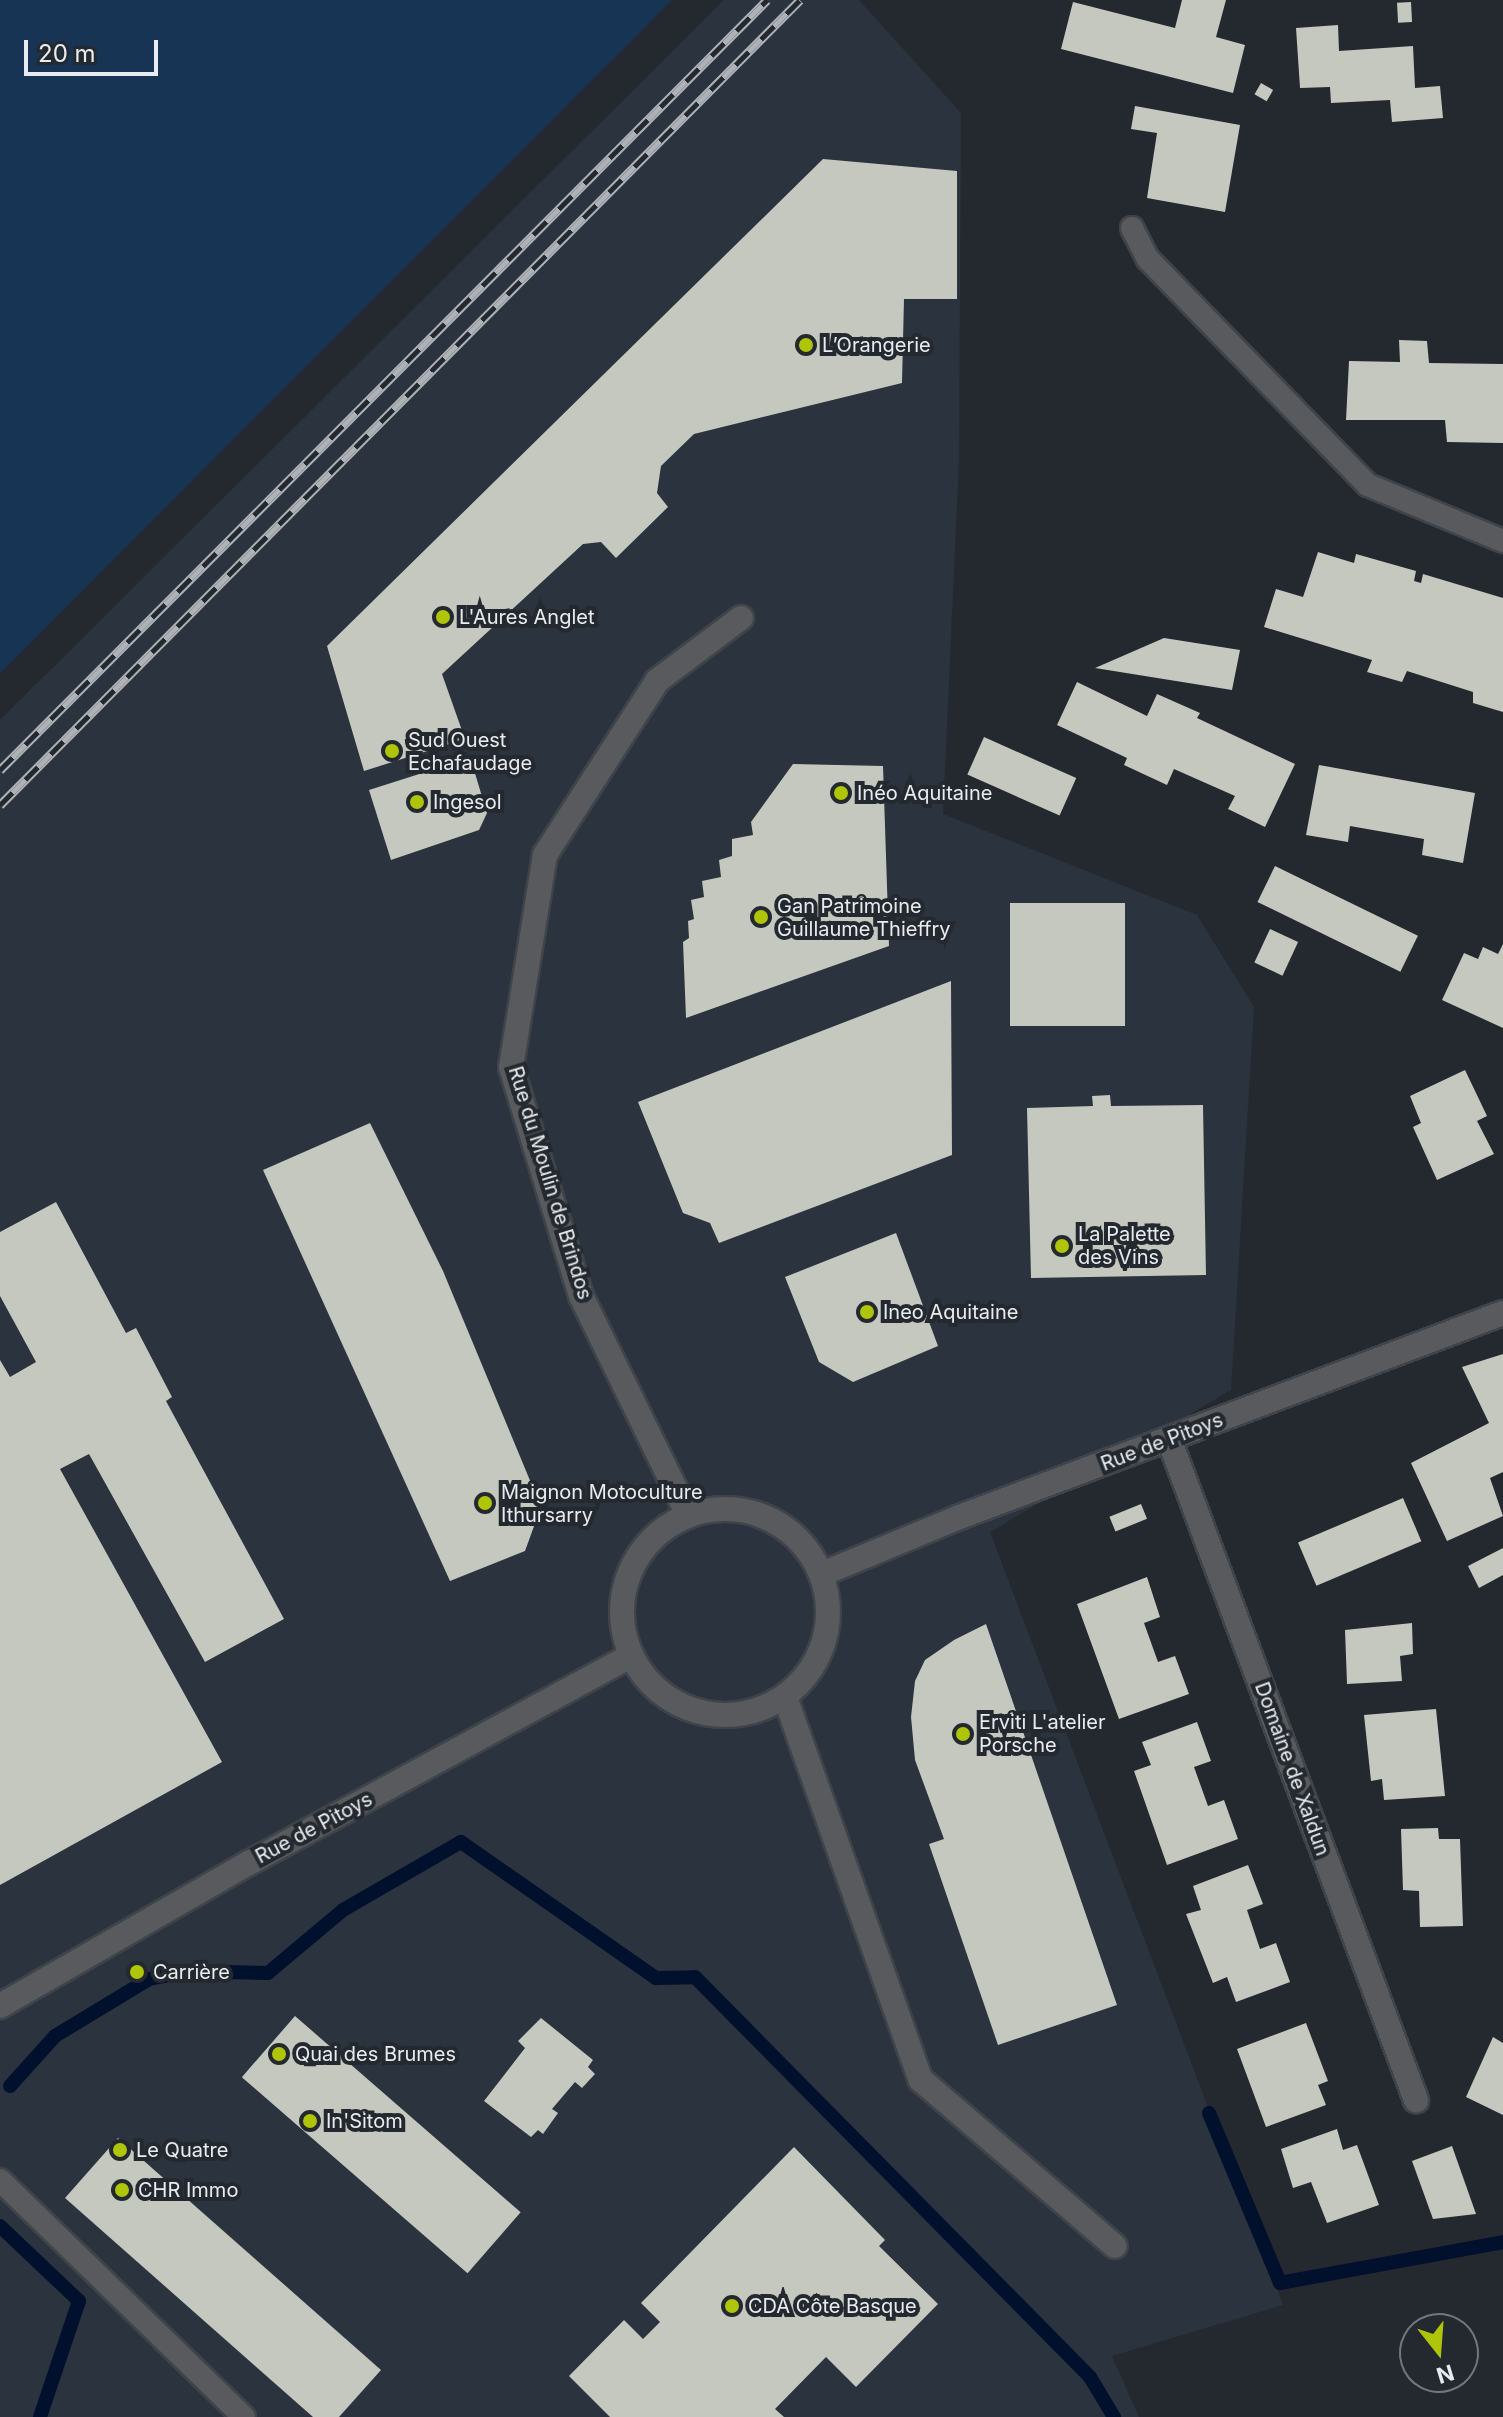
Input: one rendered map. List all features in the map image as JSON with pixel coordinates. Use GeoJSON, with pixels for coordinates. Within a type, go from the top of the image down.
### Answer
{"type":"FeatureCollection","features":[{"type":"Feature","properties":{"kind":"street","name":"Rue du Moulin de Brindos"},"geometry":{"type":"LineString","coordinates":[[688,1515],[581,1296],[511,1067],[545,855],[657,681],[741,618]]}},
{"type":"Feature","properties":{"kind":"street","name":"Rue de Pitoys"},"geometry":{"type":"LineString","coordinates":[[822,1574],[1503,1313]]}},
{"type":"Feature","properties":{"kind":"street","name":"Domaine de Xaldun"},"geometry":{"type":"LineString","coordinates":[[1169,1439],[1416,2100]]}},
{"type":"Feature","properties":{"kind":"street"},"geometry":{"type":"LineString","coordinates":[[730,1509],[751,1512],[781,1525],[805,1546],[822,1574],[829,1608],[825,1642],[809,1673],[785,1697],[758,1711],[728,1717],[697,1713],[670,1701],[646,1681],[630,1656],[621,1623],[623,1589],[636,1558],[658,1532],[688,1515],[730,1509]]}},
{"type":"Feature","properties":{"kind":"street","name":"Rue de Pitoys"},"geometry":{"type":"LineString","coordinates":[[0,2006],[249,1863],[630,1656]]}},
{"type":"Feature","properties":{"kind":"street"},"geometry":{"type":"LineString","coordinates":[[785,1697],[921,2080],[1115,2246]]}},
{"type":"Feature","properties":{"kind":"lane"},"geometry":{"type":"LineString","coordinates":[[1132,228],[1148,259],[1368,485],[1503,541]]}},
{"type":"Feature","properties":{"kind":"lane"},"geometry":{"type":"LineString","coordinates":[[0,2180],[244,2417]]}},
{"type":"Feature","properties":{"kind":"shaded area"},"geometry":{"type":"Polygon","coordinates":[[[0,0],[672,0],[0,673],[0,0]]]}},
{"type":"Feature","properties":{"kind":"shaded area"},"geometry":{"type":"Polygon","coordinates":[[[724,0],[859,0],[961,113],[959,461],[943,814],[1197,915],[1254,1007],[1231,1390],[990,1532],[1283,2305],[1112,2356],[1139,2417],[0,2417],[0,720],[724,0]]]}},
{"type":"Feature","properties":{"kind":"building"},"geometry":{"type":"Polygon","coordinates":[[[1182,0],[1226,0],[1216,37],[1245,45],[1233,93],[1061,49],[1073,2],[1175,28],[1182,0]]]}},
{"type":"Feature","properties":{"kind":"building"},"geometry":{"type":"Polygon","coordinates":[[[1411,2],[1412,22],[1398,23],[1397,3],[1411,2]]]}},
{"type":"Feature","properties":{"kind":"building"},"geometry":{"type":"Polygon","coordinates":[[[1338,25],[1339,51],[1413,46],[1415,88],[1440,86],[1443,118],[1392,122],[1390,100],[1331,103],[1330,87],[1300,88],[1296,28],[1338,25]]]}},
{"type":"Feature","properties":{"kind":"building"},"geometry":{"type":"Polygon","coordinates":[[[1261,83],[1273,90],[1267,101],[1254,94],[1261,83]]]}},
{"type":"Feature","properties":{"kind":"building"},"geometry":{"type":"Polygon","coordinates":[[[1135,106],[1240,125],[1225,212],[1147,198],[1157,133],[1131,129],[1135,106]]]}},
{"type":"Feature","properties":{"kind":"building"},"geometry":{"type":"Polygon","coordinates":[[[823,159],[957,171],[957,299],[904,299],[902,383],[694,434],[661,466],[657,493],[668,507],[616,558],[601,542],[583,544],[442,674],[465,739],[364,771],[327,646],[823,159]]]}},
{"type":"Feature","properties":{"kind":"building"},"geometry":{"type":"Polygon","coordinates":[[[1399,340],[1427,341],[1429,363],[1503,364],[1503,443],[1447,442],[1445,420],[1346,420],[1349,361],[1400,362],[1399,340]]]}},
{"type":"Feature","properties":{"kind":"building"},"geometry":{"type":"Polygon","coordinates":[[[1318,552],[1354,563],[1356,554],[1416,571],[1414,581],[1421,583],[1423,574],[1503,598],[1503,712],[1473,703],[1473,692],[1407,671],[1402,682],[1367,672],[1372,660],[1264,627],[1276,589],[1303,597],[1318,552]]]}},
{"type":"Feature","properties":{"kind":"building"},"geometry":{"type":"Polygon","coordinates":[[[1164,638],[1240,650],[1232,690],[1095,668],[1164,638]]]}},
{"type":"Feature","properties":{"kind":"building"},"geometry":{"type":"Polygon","coordinates":[[[1077,682],[1147,716],[1157,694],[1200,713],[1197,718],[1295,764],[1265,827],[1228,809],[1235,796],[1174,769],[1167,785],[1124,765],[1127,758],[1057,725],[1077,682]]]}},
{"type":"Feature","properties":{"kind":"building"},"geometry":{"type":"Polygon","coordinates":[[[984,737],[1076,778],[1060,816],[967,774],[984,737]]]}},
{"type":"Feature","properties":{"kind":"building"},"geometry":{"type":"Polygon","coordinates":[[[457,762],[474,770],[487,813],[479,830],[391,860],[369,790],[457,762]]]}},
{"type":"Feature","properties":{"kind":"building"},"geometry":{"type":"Polygon","coordinates":[[[793,764],[883,766],[889,946],[686,1018],[683,942],[689,938],[688,921],[694,919],[691,900],[704,897],[702,881],[721,877],[719,860],[732,856],[732,839],[753,835],[751,822],[793,764]]]}},
{"type":"Feature","properties":{"kind":"building"},"geometry":{"type":"Polygon","coordinates":[[[1319,765],[1475,793],[1463,863],[1422,855],[1424,839],[1350,826],[1348,842],[1306,835],[1319,765]]]}},
{"type":"Feature","properties":{"kind":"building"},"geometry":{"type":"Polygon","coordinates":[[[1275,866],[1418,936],[1400,972],[1257,902],[1275,866]]]}},
{"type":"Feature","properties":{"kind":"building"},"geometry":{"type":"Polygon","coordinates":[[[1010,903],[1125,903],[1125,1026],[1010,1026],[1010,903]]]}},
{"type":"Feature","properties":{"kind":"building"},"geometry":{"type":"Polygon","coordinates":[[[1270,929],[1298,942],[1282,976],[1254,963],[1270,929]]]}},
{"type":"Feature","properties":{"kind":"building"},"geometry":{"type":"Polygon","coordinates":[[[1503,944],[1503,1028],[1442,1000],[1464,953],[1478,959],[1483,947],[1498,954],[1503,944]]]}},
{"type":"Feature","properties":{"kind":"building"},"geometry":{"type":"Polygon","coordinates":[[[951,981],[952,1155],[719,1243],[710,1223],[683,1213],[638,1102],[951,981]]]}},
{"type":"Feature","properties":{"kind":"building"},"geometry":{"type":"Polygon","coordinates":[[[1465,1070],[1487,1116],[1477,1121],[1494,1154],[1437,1180],[1413,1127],[1421,1123],[1410,1096],[1465,1070]]]}},
{"type":"Feature","properties":{"kind":"building"},"geometry":{"type":"Polygon","coordinates":[[[1110,1095],[1111,1106],[1203,1105],[1206,1275],[1031,1278],[1027,1108],[1093,1106],[1092,1096],[1110,1095]]]}},
{"type":"Feature","properties":{"kind":"building"},"geometry":{"type":"Polygon","coordinates":[[[370,1123],[443,1271],[541,1507],[525,1551],[450,1581],[263,1170],[370,1123]]]}},
{"type":"Feature","properties":{"kind":"building"},"geometry":{"type":"Polygon","coordinates":[[[56,1202],[126,1333],[136,1328],[172,1397],[166,1401],[284,1619],[205,1662],[89,1454],[60,1469],[222,1762],[0,1885],[0,1360],[10,1377],[36,1362],[0,1296],[0,1232],[56,1202]]]}},
{"type":"Feature","properties":{"kind":"building"},"geometry":{"type":"Polygon","coordinates":[[[896,1233],[938,1346],[853,1382],[819,1362],[785,1277],[896,1233]]]}},
{"type":"Feature","properties":{"kind":"building"},"geometry":{"type":"Polygon","coordinates":[[[1503,1354],[1503,1472],[1490,1478],[1503,1516],[1447,1541],[1411,1463],[1489,1423],[1462,1367],[1503,1354]]]}},
{"type":"Feature","properties":{"kind":"building"},"geometry":{"type":"Polygon","coordinates":[[[1403,1498],[1421,1541],[1316,1586],[1298,1543],[1403,1498]]]}},
{"type":"Feature","properties":{"kind":"building"},"geometry":{"type":"Polygon","coordinates":[[[1141,1504],[1147,1519],[1115,1532],[1109,1517],[1141,1504]]]}},
{"type":"Feature","properties":{"kind":"building"},"geometry":{"type":"Polygon","coordinates":[[[1503,1548],[1503,1575],[1479,1588],[1468,1566],[1503,1548]]]}},
{"type":"Feature","properties":{"kind":"building"},"geometry":{"type":"Polygon","coordinates":[[[1147,1577],[1160,1617],[1144,1623],[1158,1662],[1175,1656],[1189,1694],[1119,1719],[1077,1604],[1147,1577]]]}},
{"type":"Feature","properties":{"kind":"building"},"geometry":{"type":"Polygon","coordinates":[[[1412,1623],[1413,1654],[1400,1656],[1402,1681],[1347,1684],[1345,1630],[1412,1623]]]}},
{"type":"Feature","properties":{"kind":"building"},"geometry":{"type":"Polygon","coordinates":[[[986,1624],[1117,2005],[998,2045],[929,1844],[944,1839],[915,1760],[911,1717],[915,1681],[925,1660],[954,1640],[986,1624]]]}},
{"type":"Feature","properties":{"kind":"building"},"geometry":{"type":"Polygon","coordinates":[[[1436,1709],[1445,1796],[1384,1800],[1382,1779],[1371,1781],[1364,1715],[1436,1709]]]}},
{"type":"Feature","properties":{"kind":"building"},"geometry":{"type":"Polygon","coordinates":[[[1197,1722],[1211,1761],[1194,1767],[1208,1806],[1224,1800],[1238,1839],[1167,1865],[1134,1771],[1151,1765],[1142,1742],[1197,1722]]]}},
{"type":"Feature","properties":{"kind":"building"},"geometry":{"type":"Polygon","coordinates":[[[1438,1828],[1439,1839],[1460,1839],[1463,1926],[1420,1927],[1419,1891],[1403,1890],[1401,1829],[1438,1828]]]}},
{"type":"Feature","properties":{"kind":"building"},"geometry":{"type":"Polygon","coordinates":[[[1248,1865],[1263,1904],[1247,1910],[1260,1949],[1276,1943],[1290,1982],[1236,2002],[1227,1977],[1213,1983],[1186,1914],[1201,1910],[1193,1886],[1248,1865]]]}},
{"type":"Feature","properties":{"kind":"building"},"geometry":{"type":"Polygon","coordinates":[[[295,2016],[521,2212],[468,2273],[242,2077],[295,2016]]]}},
{"type":"Feature","properties":{"kind":"building"},"geometry":{"type":"Polygon","coordinates":[[[541,2018],[593,2060],[588,2067],[595,2074],[582,2088],[575,2082],[552,2109],[558,2113],[543,2134],[538,2130],[531,2137],[484,2101],[525,2048],[518,2041],[541,2018]]]}},
{"type":"Feature","properties":{"kind":"building"},"geometry":{"type":"Polygon","coordinates":[[[1306,2023],[1328,2081],[1318,2085],[1326,2105],[1266,2127],[1237,2049],[1306,2023]]]}},
{"type":"Feature","properties":{"kind":"building"},"geometry":{"type":"Polygon","coordinates":[[[1493,2037],[1503,2043],[1503,2115],[1466,2097],[1493,2037]]]}},
{"type":"Feature","properties":{"kind":"building"},"geometry":{"type":"Polygon","coordinates":[[[1337,2129],[1343,2150],[1357,2145],[1379,2205],[1327,2223],[1311,2182],[1293,2188],[1281,2149],[1337,2129]]]}},
{"type":"Feature","properties":{"kind":"building"},"geometry":{"type":"Polygon","coordinates":[[[118,2138],[381,2370],[339,2417],[313,2417],[65,2198],[118,2138]]]}},
{"type":"Feature","properties":{"kind":"building"},"geometry":{"type":"Polygon","coordinates":[[[1452,2146],[1476,2214],[1433,2219],[1412,2161],[1452,2146]]]}},
{"type":"Feature","properties":{"kind":"building"},"geometry":{"type":"Polygon","coordinates":[[[794,2147],[885,2240],[879,2246],[938,2304],[856,2387],[826,2357],[775,2409],[784,2417],[610,2417],[569,2376],[624,2320],[643,2339],[660,2322],[641,2303],[794,2147]]]}},
{"type":"Feature","properties":{"kind":"waterway"},"geometry":{"type":"LineString","coordinates":[[10,2086],[55,2036],[149,1979],[190,1971],[268,1973],[343,1910],[461,1842],[656,1978],[695,1977],[1090,2377],[1114,2417]]}},
{"type":"Feature","properties":{"kind":"waterway"},"geometry":{"type":"LineString","coordinates":[[1209,2113],[1280,2283],[1503,2242]]}},
{"type":"Feature","properties":{"kind":"waterway"},"geometry":{"type":"LineString","coordinates":[[0,2226],[79,2301],[40,2417]]}},
{"type":"Feature","properties":{"kind":"railway"},"geometry":{"type":"LineString","coordinates":[[0,770],[767,0]]}},
{"type":"Feature","properties":{"kind":"railway"},"geometry":{"type":"LineString","coordinates":[[0,805],[800,0]]}},
{"type":"Feature","properties":{"kind":"place","name":"L’Orangerie"},"geometry":{"type":"Point","coordinates":[806,345]}},
{"type":"Feature","properties":{"kind":"place","name":"L'Aures Anglet"},"geometry":{"type":"Point","coordinates":[443,617]}},
{"type":"Feature","properties":{"kind":"place","name":"Sud Ouest Echafaudage"},"geometry":{"type":"Point","coordinates":[392,751]}},
{"type":"Feature","properties":{"kind":"place","name":"Inéo Aquitaine"},"geometry":{"type":"Point","coordinates":[841,793]}},
{"type":"Feature","properties":{"kind":"place","name":"Ingesol"},"geometry":{"type":"Point","coordinates":[417,802]}},
{"type":"Feature","properties":{"kind":"place","name":"Gan Patrimoine Guillaume Thieffry"},"geometry":{"type":"Point","coordinates":[761,917]}},
{"type":"Feature","properties":{"kind":"place","name":"La Palette des Vins"},"geometry":{"type":"Point","coordinates":[1062,1246]}},
{"type":"Feature","properties":{"kind":"place","name":"Ineo Aquitaine"},"geometry":{"type":"Point","coordinates":[867,1312]}},
{"type":"Feature","properties":{"kind":"place","name":"Maignon Motoculture Ithursarry"},"geometry":{"type":"Point","coordinates":[485,1503]}},
{"type":"Feature","properties":{"kind":"place","name":"Erviti L'atelier Porsche"},"geometry":{"type":"Point","coordinates":[963,1734]}},
{"type":"Feature","properties":{"kind":"place","name":"Carrière"},"geometry":{"type":"Point","coordinates":[137,1972]}},
{"type":"Feature","properties":{"kind":"place","name":"Quai des Brumes"},"geometry":{"type":"Point","coordinates":[279,2054]}},
{"type":"Feature","properties":{"kind":"place","name":"In'Sitom"},"geometry":{"type":"Point","coordinates":[310,2121]}},
{"type":"Feature","properties":{"kind":"place","name":"Le Quatre"},"geometry":{"type":"Point","coordinates":[120,2150]}},
{"type":"Feature","properties":{"kind":"place","name":"CHR Immo"},"geometry":{"type":"Point","coordinates":[122,2190]}},
{"type":"Feature","properties":{"kind":"place","name":"CDA Côte Basque"},"geometry":{"type":"Point","coordinates":[732,2306]}}]}
